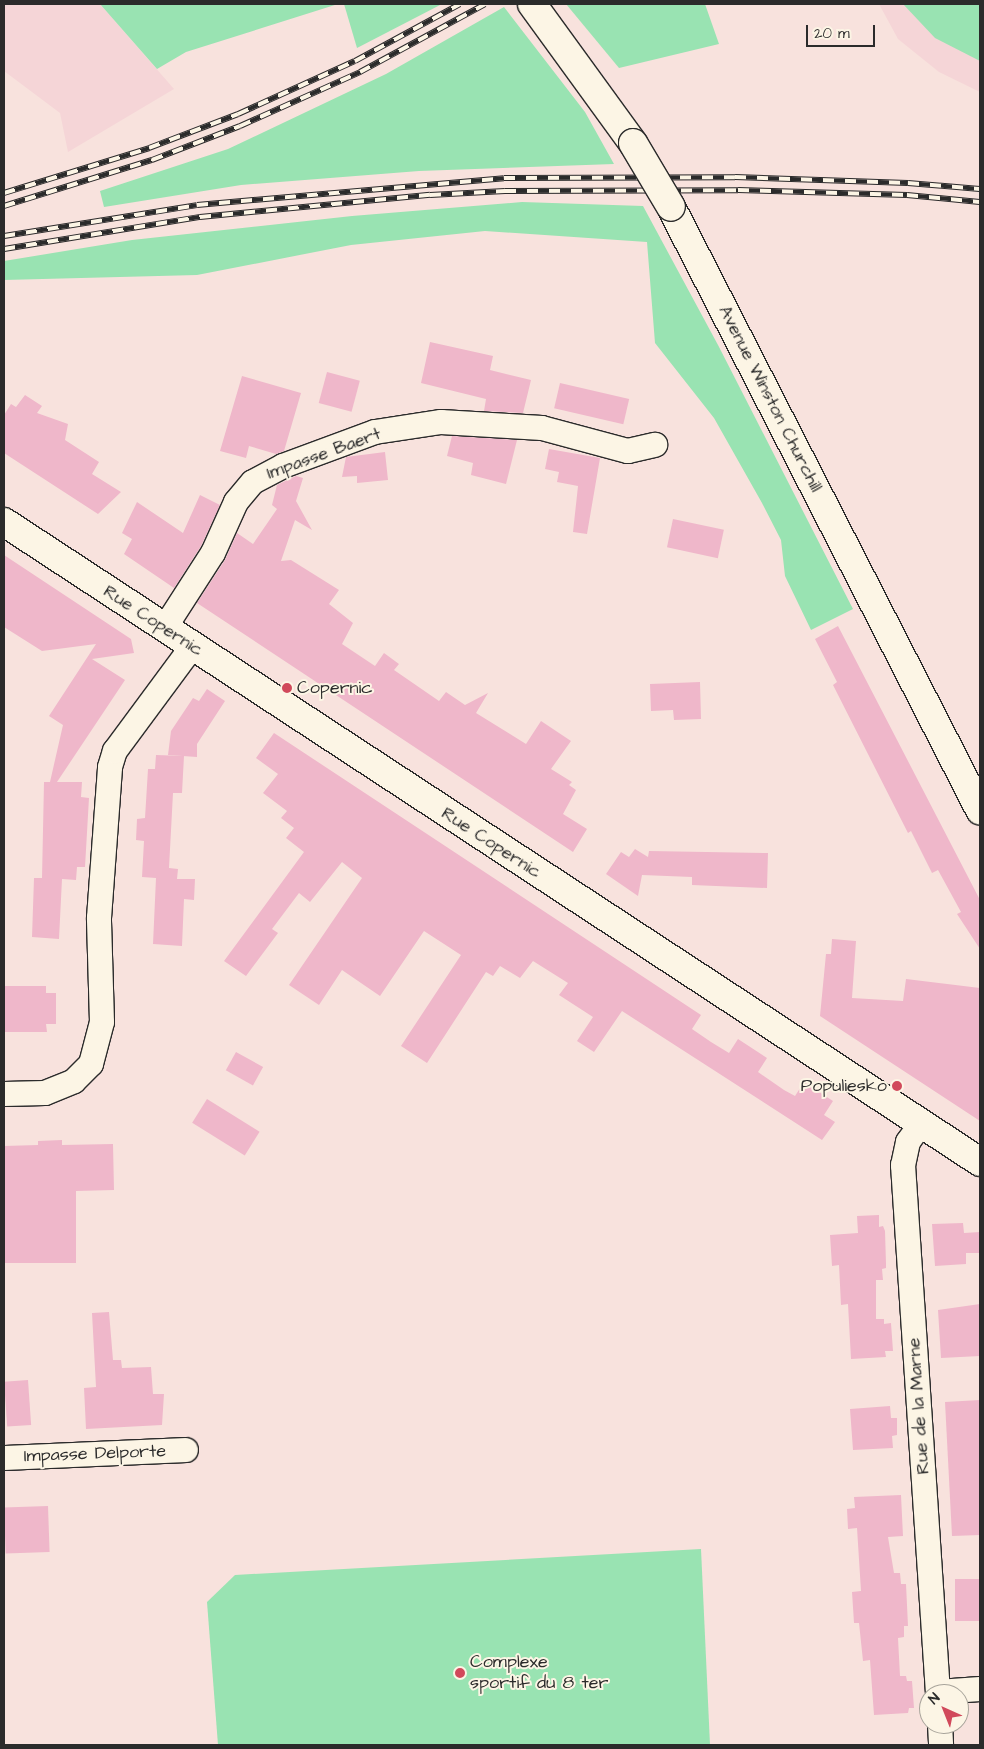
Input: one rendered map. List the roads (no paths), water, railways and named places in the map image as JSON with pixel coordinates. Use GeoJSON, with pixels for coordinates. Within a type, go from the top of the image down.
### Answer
{"type":"FeatureCollection","features":[{"type":"Feature","properties":{"kind":"street","name":"Avenue Winston Churchill"},"geometry":{"type":"LineString","coordinates":[[532,4],[633,143],[671,208],[980,810]]}},
{"type":"Feature","properties":{"kind":"street","name":"Impasse Baert"},"geometry":{"type":"LineString","coordinates":[[164,629],[213,553],[236,502],[252,482],[283,466],[375,432],[441,422],[542,428],[628,451],[655,445]]}},
{"type":"Feature","properties":{"kind":"street","name":"Rue Copernic"},"geometry":{"type":"LineString","coordinates":[[4,522],[164,629],[980,1162]]}},
{"type":"Feature","properties":{"kind":"street"},"geometry":{"type":"LineString","coordinates":[[4,1094],[44,1092],[74,1081],[91,1064],[102,1022],[99,918],[110,767],[115,751],[192,647]]}},
{"type":"Feature","properties":{"kind":"street","name":"Rue de la Marne"},"geometry":{"type":"LineString","coordinates":[[922,1124],[908,1142],[903,1165],[937,1684]]}},
{"type":"Feature","properties":{"kind":"street","name":"Impasse Delporte"},"geometry":{"type":"LineString","coordinates":[[4,1458],[186,1450]]}},
{"type":"Feature","properties":{"kind":"railway"},"geometry":{"type":"LineString","coordinates":[[4,193],[149,148],[238,114],[355,61],[460,4]]}},
{"type":"Feature","properties":{"kind":"railway"},"geometry":{"type":"LineString","coordinates":[[4,206],[152,160],[240,126],[360,72],[485,4]]}},
{"type":"Feature","properties":{"kind":"railway"},"geometry":{"type":"LineString","coordinates":[[4,236],[197,205],[504,178],[735,177],[908,183],[980,189]]}},
{"type":"Feature","properties":{"kind":"railway"},"geometry":{"type":"LineString","coordinates":[[4,249],[200,217],[430,195],[505,191],[738,190],[907,195],[980,202]]}},
{"type":"Feature","properties":{"kind":"place","name":"Copernic"},"geometry":{"type":"Point","coordinates":[287,688]}},
{"type":"Feature","properties":{"kind":"place","name":"Populiesko"},"geometry":{"type":"Point","coordinates":[897,1086]}},
{"type":"Feature","properties":{"kind":"place","name":"Complexe sportif du 8 ter"},"geometry":{"type":"Point","coordinates":[460,1673]}}]}
